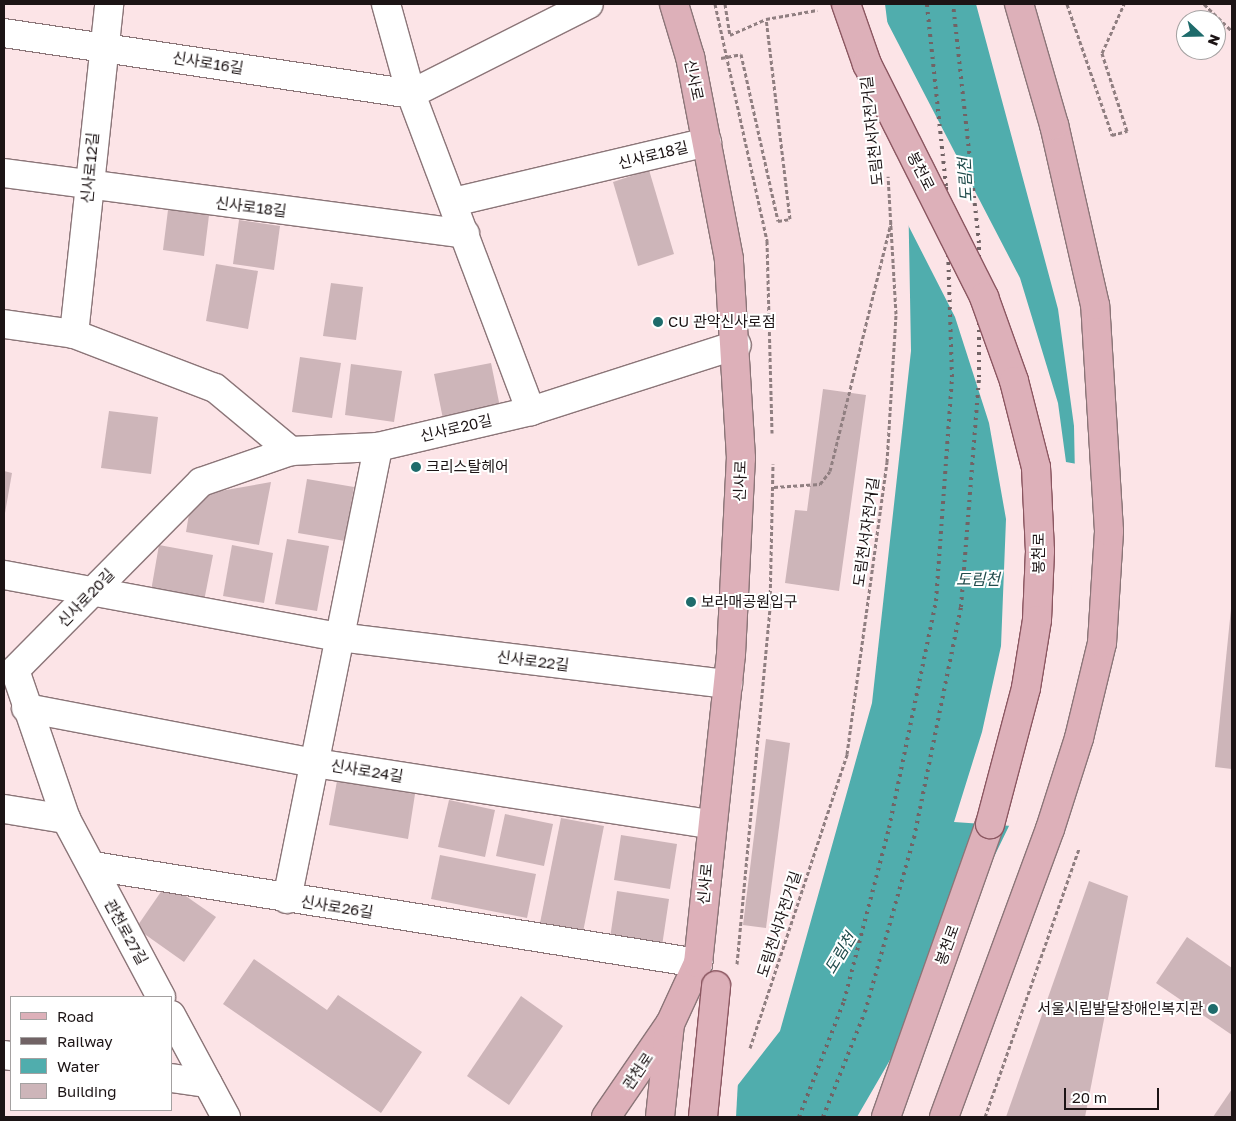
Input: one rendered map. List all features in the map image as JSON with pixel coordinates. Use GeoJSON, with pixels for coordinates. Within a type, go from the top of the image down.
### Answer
{"type":"FeatureCollection","features":[{"type":"Feature","properties":{"kind":"main road","name":"신사로"},"geometry":{"type":"LineString","coordinates":[[660,1117],[670,1024],[698,963],[710,824],[728,684],[741,458],[737,345],[729,259],[707,142],[674,4]]}},
{"type":"Feature","properties":{"kind":"main road"},"geometry":{"type":"LineString","coordinates":[[944,1117],[1050,828],[1079,738],[1102,643],[1109,531],[1106,420],[1095,305],[1054,125],[1019,4]]}},
{"type":"Feature","properties":{"kind":"main road","name":"봉천로"},"geometry":{"type":"LineString","coordinates":[[834,6],[867,64],[984,296],[1014,381],[1036,467],[1040,551],[1037,620],[1026,688],[990,824],[886,1117]]}},
{"type":"Feature","properties":{"kind":"main road"},"geometry":{"type":"LineString","coordinates":[[698,963],[716,986],[703,1117]]}},
{"type":"Feature","properties":{"kind":"main road","name":"관천로"},"geometry":{"type":"LineString","coordinates":[[606,1117],[670,1024]]}},
{"type":"Feature","properties":{"kind":"street","name":"신사로12길"},"geometry":{"type":"LineString","coordinates":[[74,334],[101,47],[109,4]]}},
{"type":"Feature","properties":{"kind":"street"},"geometry":{"type":"LineString","coordinates":[[386,4],[411,94],[454,202],[531,411]]}},
{"type":"Feature","properties":{"kind":"street"},"geometry":{"type":"LineString","coordinates":[[411,94],[589,4]]}},
{"type":"Feature","properties":{"kind":"street","name":"신사로16길"},"geometry":{"type":"LineString","coordinates":[[4,33],[411,94]]}},
{"type":"Feature","properties":{"kind":"street","name":"신사로18길"},"geometry":{"type":"LineString","coordinates":[[454,202],[707,142]]}},
{"type":"Feature","properties":{"kind":"street","name":"신사로18길"},"geometry":{"type":"LineString","coordinates":[[4,173],[88,186],[465,234]]}},
{"type":"Feature","properties":{"kind":"street"},"geometry":{"type":"LineString","coordinates":[[4,324],[74,334],[216,388],[291,451]]}},
{"type":"Feature","properties":{"kind":"street","name":"신사로20길"},"geometry":{"type":"LineString","coordinates":[[66,819],[26,708],[15,670],[200,482],[291,451],[378,447],[531,411],[737,345]]}},
{"type":"Feature","properties":{"kind":"street"},"geometry":{"type":"LineString","coordinates":[[287,899],[316,763],[339,637],[378,447]]}},
{"type":"Feature","properties":{"kind":"street","name":"신사로22길"},"geometry":{"type":"LineString","coordinates":[[4,576],[339,637],[728,684]]}},
{"type":"Feature","properties":{"kind":"street","name":"신사로24길"},"geometry":{"type":"LineString","coordinates":[[26,708],[316,763],[710,824]]}},
{"type":"Feature","properties":{"kind":"street"},"geometry":{"type":"LineString","coordinates":[[5,814],[66,819],[92,866]]}},
{"type":"Feature","properties":{"kind":"street","name":"신사로26길"},"geometry":{"type":"LineString","coordinates":[[92,866],[287,899],[698,963]]}},
{"type":"Feature","properties":{"kind":"street","name":"관천로27길"},"geometry":{"type":"LineString","coordinates":[[92,866],[161,996]]}},
{"type":"Feature","properties":{"kind":"street"},"geometry":{"type":"LineString","coordinates":[[172,1017],[226,1117]]}},
{"type":"Feature","properties":{"kind":"street"},"geometry":{"type":"LineString","coordinates":[[172,1078],[208,1083]]}},
{"type":"Feature","properties":{"kind":"path"},"geometry":{"type":"LineString","coordinates":[[724,4],[730,35],[766,19],[834,6]]}},
{"type":"Feature","properties":{"kind":"path"},"geometry":{"type":"LineString","coordinates":[[1067,4],[1112,135],[1127,131],[1102,53],[1124,4]]}},
{"type":"Feature","properties":{"kind":"path"},"geometry":{"type":"LineString","coordinates":[[1204,4],[1232,31]]}},
{"type":"Feature","properties":{"kind":"path"},"geometry":{"type":"LineString","coordinates":[[729,58],[741,54],[778,221],[790,219],[766,19]]}},
{"type":"Feature","properties":{"kind":"path","name":"도림천서자전거길"},"geometry":{"type":"LineString","coordinates":[[750,1048],[847,754],[886,462],[896,314],[888,169]]}},
{"type":"Feature","properties":{"kind":"path"},"geometry":{"type":"LineString","coordinates":[[774,487],[820,484],[830,471],[892,217]]}},
{"type":"Feature","properties":{"kind":"path"},"geometry":{"type":"LineString","coordinates":[[985,1117],[1079,849]]}},
{"type":"Feature","properties":{"kind":"water","name":"도림천"},"geometry":{"type":"Polygon","coordinates":[[[885,4],[976,4],[1058,309],[1074,426],[1076,528],[1043,728],[1009,826],[923,1003],[857,1117],[713,1117],[780,1031],[872,703],[911,351],[908,186],[885,4]]]}},
{"type":"Feature","properties":{"kind":"pier"},"geometry":{"type":"Polygon","coordinates":[[[884,16],[1020,278],[1058,403],[1066,462],[1077,464],[1078,528],[1067,631],[1045,729],[1012,826],[954,822],[982,732],[1001,646],[1006,519],[989,423],[955,317],[906,221],[884,16]]]}},
{"type":"Feature","properties":{"kind":"pier"},"geometry":{"type":"Polygon","coordinates":[[[738,1081],[736,1117],[711,1117],[711,1116],[738,1081]]]}},
{"type":"Feature","properties":{"kind":"building"},"geometry":{"type":"Polygon","coordinates":[[[649,170],[674,254],[638,266],[613,182],[649,170]]]}},
{"type":"Feature","properties":{"kind":"building"},"geometry":{"type":"Polygon","coordinates":[[[169,202],[210,207],[204,256],[163,250],[169,202]]]}},
{"type":"Feature","properties":{"kind":"building"},"geometry":{"type":"Polygon","coordinates":[[[239,220],[280,226],[274,270],[233,264],[239,220]]]}},
{"type":"Feature","properties":{"kind":"building"},"geometry":{"type":"Polygon","coordinates":[[[216,264],[258,271],[248,329],[206,321],[216,264]]]}},
{"type":"Feature","properties":{"kind":"building"},"geometry":{"type":"Polygon","coordinates":[[[331,283],[363,287],[356,340],[323,336],[331,283]]]}},
{"type":"Feature","properties":{"kind":"building"},"geometry":{"type":"Polygon","coordinates":[[[300,357],[341,363],[332,418],[292,412],[300,357]]]}},
{"type":"Feature","properties":{"kind":"building"},"geometry":{"type":"Polygon","coordinates":[[[491,363],[500,407],[443,419],[434,374],[491,363]]]}},
{"type":"Feature","properties":{"kind":"building"},"geometry":{"type":"Polygon","coordinates":[[[351,364],[402,371],[394,422],[345,415],[351,364]]]}},
{"type":"Feature","properties":{"kind":"building"},"geometry":{"type":"Polygon","coordinates":[[[823,389],[866,395],[839,591],[785,583],[795,510],[807,511],[823,389]]]}},
{"type":"Feature","properties":{"kind":"building"},"geometry":{"type":"Polygon","coordinates":[[[109,411],[158,417],[151,474],[101,468],[109,411]]]}},
{"type":"Feature","properties":{"kind":"building"},"geometry":{"type":"Polygon","coordinates":[[[4,471],[12,473],[5,513],[4,513],[4,471]]]}},
{"type":"Feature","properties":{"kind":"building"},"geometry":{"type":"Polygon","coordinates":[[[307,479],[354,487],[345,541],[298,533],[307,479]]]}},
{"type":"Feature","properties":{"kind":"building"},"geometry":{"type":"Polygon","coordinates":[[[271,482],[259,545],[186,532],[192,496],[271,482]]]}},
{"type":"Feature","properties":{"kind":"building"},"geometry":{"type":"Polygon","coordinates":[[[287,539],[329,546],[317,611],[275,604],[287,539]]]}},
{"type":"Feature","properties":{"kind":"building"},"geometry":{"type":"Polygon","coordinates":[[[159,545],[213,555],[204,601],[151,591],[159,545]]]}},
{"type":"Feature","properties":{"kind":"building"},"geometry":{"type":"Polygon","coordinates":[[[232,545],[273,553],[264,603],[223,596],[232,545]]]}},
{"type":"Feature","properties":{"kind":"building"},"geometry":{"type":"Polygon","coordinates":[[[1232,609],[1232,769],[1215,767],[1232,609]]]}},
{"type":"Feature","properties":{"kind":"building"},"geometry":{"type":"Polygon","coordinates":[[[766,739],[790,743],[766,928],[743,925],[766,739]]]}},
{"type":"Feature","properties":{"kind":"building"},"geometry":{"type":"Polygon","coordinates":[[[337,781],[415,794],[408,839],[329,825],[337,781]]]}},
{"type":"Feature","properties":{"kind":"building"},"geometry":{"type":"Polygon","coordinates":[[[449,800],[495,810],[485,857],[438,847],[449,800]]]}},
{"type":"Feature","properties":{"kind":"building"},"geometry":{"type":"Polygon","coordinates":[[[505,814],[553,824],[544,866],[496,856],[505,814]]]}},
{"type":"Feature","properties":{"kind":"building"},"geometry":{"type":"Polygon","coordinates":[[[561,818],[604,826],[583,932],[540,923],[561,818]]]}},
{"type":"Feature","properties":{"kind":"building"},"geometry":{"type":"Polygon","coordinates":[[[621,835],[677,844],[670,889],[614,880],[621,835]]]}},
{"type":"Feature","properties":{"kind":"building"},"geometry":{"type":"Polygon","coordinates":[[[440,855],[536,874],[527,918],[431,899],[440,855]]]}},
{"type":"Feature","properties":{"kind":"building"},"geometry":{"type":"Polygon","coordinates":[[[1089,881],[1128,896],[1085,1117],[1006,1117],[1089,881]]]}},
{"type":"Feature","properties":{"kind":"building"},"geometry":{"type":"Polygon","coordinates":[[[167,883],[216,917],[184,962],[136,928],[167,883]]]}},
{"type":"Feature","properties":{"kind":"building"},"geometry":{"type":"Polygon","coordinates":[[[617,891],[669,899],[662,946],[610,938],[617,891]]]}},
{"type":"Feature","properties":{"kind":"building","name":"서울시립발달장애인복지관"},"geometry":{"type":"Polygon","coordinates":[[[1187,937],[1232,968],[1232,1035],[1156,983],[1187,937]]]}},
{"type":"Feature","properties":{"kind":"building"},"geometry":{"type":"Polygon","coordinates":[[[254,959],[327,1010],[338,995],[422,1052],[381,1113],[223,1004],[254,959]]]}},
{"type":"Feature","properties":{"kind":"building"},"geometry":{"type":"Polygon","coordinates":[[[521,996],[563,1026],[509,1105],[467,1076],[521,996]]]}},
{"type":"Feature","properties":{"kind":"building"},"geometry":{"type":"Polygon","coordinates":[[[1232,1089],[1232,1117],[1213,1117],[1232,1089]]]}},
{"type":"Feature","properties":{"kind":"railway"},"geometry":{"type":"LineString","coordinates":[[799,1117],[844,1001],[889,828],[936,601],[952,377],[946,186],[927,4]]}},
{"type":"Feature","properties":{"kind":"railway"},"geometry":{"type":"LineString","coordinates":[[823,1117],[865,1012],[914,838],[961,607],[979,377],[979,243],[953,4]]}},
{"type":"Feature","properties":{"kind":"place","name":"CU 관악신사로점"},"geometry":{"type":"Point","coordinates":[658,322]}},
{"type":"Feature","properties":{"kind":"place","name":"크리스탈헤어"},"geometry":{"type":"Point","coordinates":[416,467]}},
{"type":"Feature","properties":{"kind":"place","name":"보라매공원입구"},"geometry":{"type":"Point","coordinates":[691,602]}},
{"type":"Feature","properties":{"kind":"place","name":"서울시립발달장애인복지관"},"geometry":{"type":"Point","coordinates":[1213,1009]}}]}
